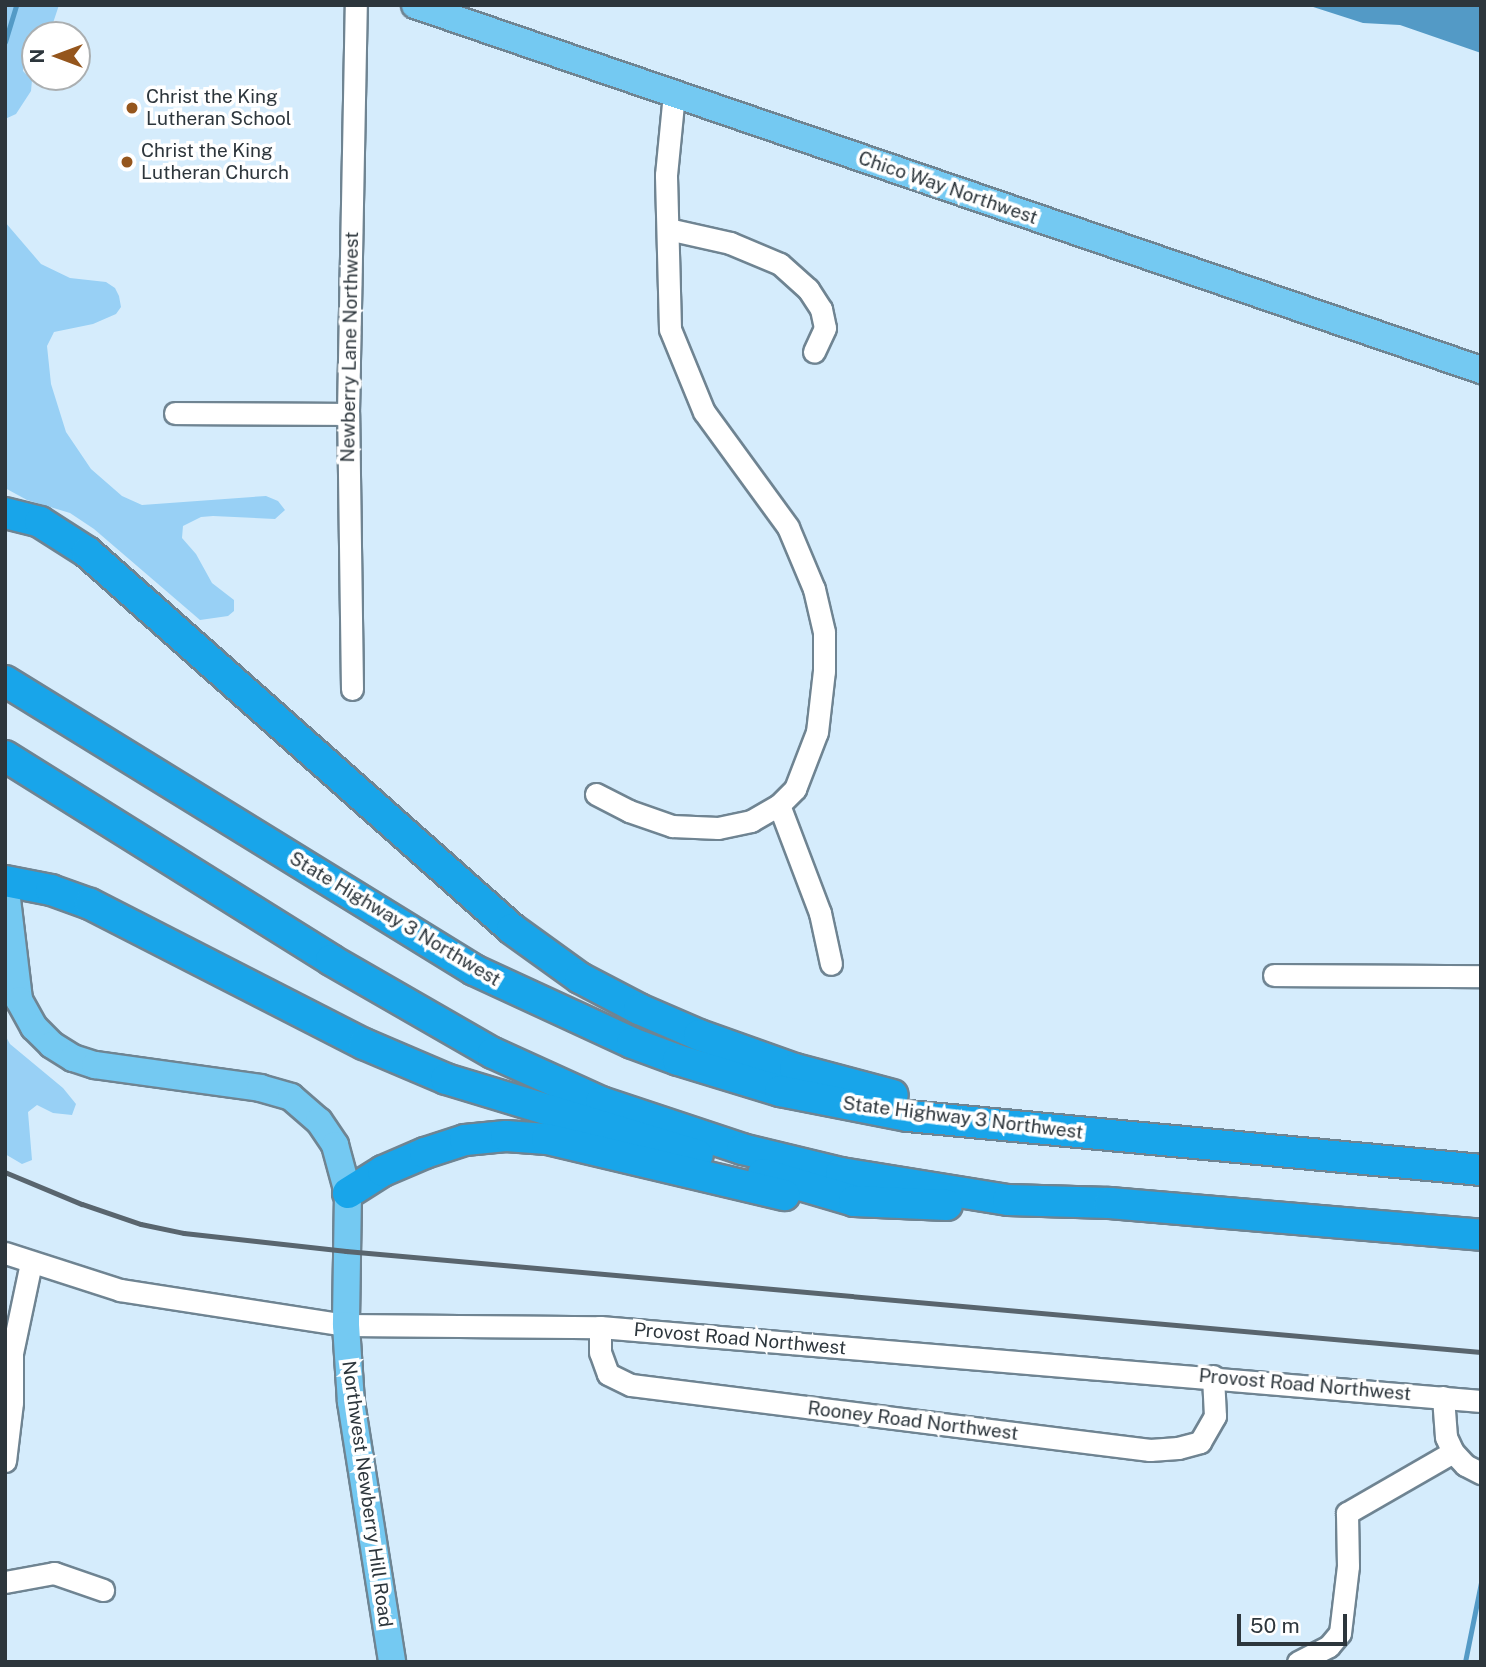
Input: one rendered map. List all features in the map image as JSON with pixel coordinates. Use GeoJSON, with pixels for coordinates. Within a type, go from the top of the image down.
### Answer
{"type":"FeatureCollection","features":[{"type":"Feature","properties":{"kind":"highway"},"geometry":{"type":"LineString","coordinates":[[5,513],[40,522],[87,552],[512,929],[580,978],[688,1031],[794,1069],[1012,1125]]}},
{"type":"Feature","properties":{"kind":"highway","name":"State Highway 3 Northwest"},"geometry":{"type":"LineString","coordinates":[[5,681],[474,970],[632,1042],[756,1084],[829,1102],[908,1116],[1481,1170]]}},
{"type":"Feature","properties":{"kind":"highway"},"geometry":{"type":"LineString","coordinates":[[5,756],[419,1013],[558,1084],[753,1152],[841,1173],[1008,1200]]}},
{"type":"Feature","properties":{"kind":"highway"},"geometry":{"type":"LineString","coordinates":[[5,881],[51,890],[90,904],[364,1044],[446,1080],[854,1201]]}},
{"type":"Feature","properties":{"kind":"highway"},"geometry":{"type":"LineString","coordinates":[[348,1193],[383,1171],[425,1153],[465,1140],[506,1136],[573,1145],[784,1195],[941,1205],[1008,1200],[1110,1203],[1481,1235]]}},
{"type":"Feature","properties":{"kind":"main road","name":"Chico Way Northwest"},"geometry":{"type":"LineString","coordinates":[[415,5],[1481,370]]}},
{"type":"Feature","properties":{"kind":"main road","name":"Northwest Newberry Hill Road"},"geometry":{"type":"LineString","coordinates":[[5,881],[19,1000],[34,1027],[52,1045],[73,1058],[94,1065],[260,1088],[291,1097],[312,1114],[331,1137],[343,1166],[348,1193],[346,1325],[355,1430],[391,1662]]}},
{"type":"Feature","properties":{"kind":"street","name":"Newberry Lane Northwest"},"geometry":{"type":"LineString","coordinates":[[352,689],[348,414],[356,5]]}},
{"type":"Feature","properties":{"kind":"street"},"geometry":{"type":"LineString","coordinates":[[596,794],[629,811],[672,826],[718,828],[751,821],[779,805],[794,789],[817,732],[824,671],[824,632],[814,589],[788,527],[704,411],[670,329],[666,175],[674,94]]}},
{"type":"Feature","properties":{"kind":"street"},"geometry":{"type":"LineString","coordinates":[[668,229],[730,243],[780,264],[808,289],[821,309],[825,328],[814,352]]}},
{"type":"Feature","properties":{"kind":"street"},"geometry":{"type":"LineString","coordinates":[[175,413],[348,414]]}},
{"type":"Feature","properties":{"kind":"street"},"geometry":{"type":"LineString","coordinates":[[779,805],[820,913],[831,964]]}},
{"type":"Feature","properties":{"kind":"street"},"geometry":{"type":"LineString","coordinates":[[1274,975],[1481,976]]}},
{"type":"Feature","properties":{"kind":"street","name":"Provost Road Northwest"},"geometry":{"type":"LineString","coordinates":[[5,1253],[120,1290],[346,1325],[600,1327],[1213,1376],[1481,1401]]}},
{"type":"Feature","properties":{"kind":"street"},"geometry":{"type":"LineString","coordinates":[[5,1461],[12,1402],[12,1353],[32,1262]]}},
{"type":"Feature","properties":{"kind":"street","name":"Rooney Road Northwest"},"geometry":{"type":"LineString","coordinates":[[600,1327],[600,1352],[608,1374],[631,1385],[1150,1450],[1178,1448],[1200,1441],[1215,1416],[1213,1376]]}},
{"type":"Feature","properties":{"kind":"street"},"geometry":{"type":"LineString","coordinates":[[1443,1397],[1446,1437],[1453,1452],[1465,1465],[1481,1473]]}},
{"type":"Feature","properties":{"kind":"street"},"geometry":{"type":"LineString","coordinates":[[1298,1662],[1329,1646],[1339,1633],[1348,1566],[1347,1513],[1453,1452]]}},
{"type":"Feature","properties":{"kind":"street"},"geometry":{"type":"LineString","coordinates":[[5,1582],[54,1573],[103,1590]]}},
{"type":"Feature","properties":{"kind":"shaded area"},"geometry":{"type":"Polygon","coordinates":[[[5,5],[59,5],[54,21],[21,21],[21,91],[31,91],[16,114],[5,119],[5,5]]]}},
{"type":"Feature","properties":{"kind":"shaded area"},"geometry":{"type":"Polygon","coordinates":[[[1307,5],[1481,5],[1481,53],[1400,25],[1363,23],[1307,5]]]}},
{"type":"Feature","properties":{"kind":"shaded area"},"geometry":{"type":"Polygon","coordinates":[[[5,222],[41,264],[70,278],[106,282],[115,288],[119,296],[121,307],[116,314],[93,324],[54,332],[47,346],[51,384],[66,432],[91,469],[122,496],[142,505],[266,496],[278,501],[285,510],[275,519],[213,516],[201,517],[183,526],[182,538],[196,554],[212,583],[234,600],[234,611],[228,616],[200,620],[94,529],[70,513],[27,500],[5,488],[5,222]]]}},
{"type":"Feature","properties":{"kind":"shaded area"},"geometry":{"type":"Polygon","coordinates":[[[5,1035],[10,1044],[63,1088],[76,1104],[72,1115],[53,1113],[37,1105],[28,1112],[32,1160],[22,1164],[5,1154],[5,1035]]]}},
{"type":"Feature","properties":{"kind":"waterway"},"geometry":{"type":"LineString","coordinates":[[5,42],[16,5]]}},
{"type":"Feature","properties":{"kind":"waterway"},"geometry":{"type":"LineString","coordinates":[[1465,1662],[1481,1583]]}},
{"type":"Feature","properties":{"kind":"railway"},"geometry":{"type":"LineString","coordinates":[[5,1172],[82,1204],[141,1224],[184,1233],[346,1251],[1481,1352]]}},
{"type":"Feature","properties":{"kind":"place","name":"Christ the King Lutheran School"},"geometry":{"type":"Point","coordinates":[132,108]}},
{"type":"Feature","properties":{"kind":"place","name":"Christ the King Lutheran Church"},"geometry":{"type":"Point","coordinates":[127,162]}}]}
